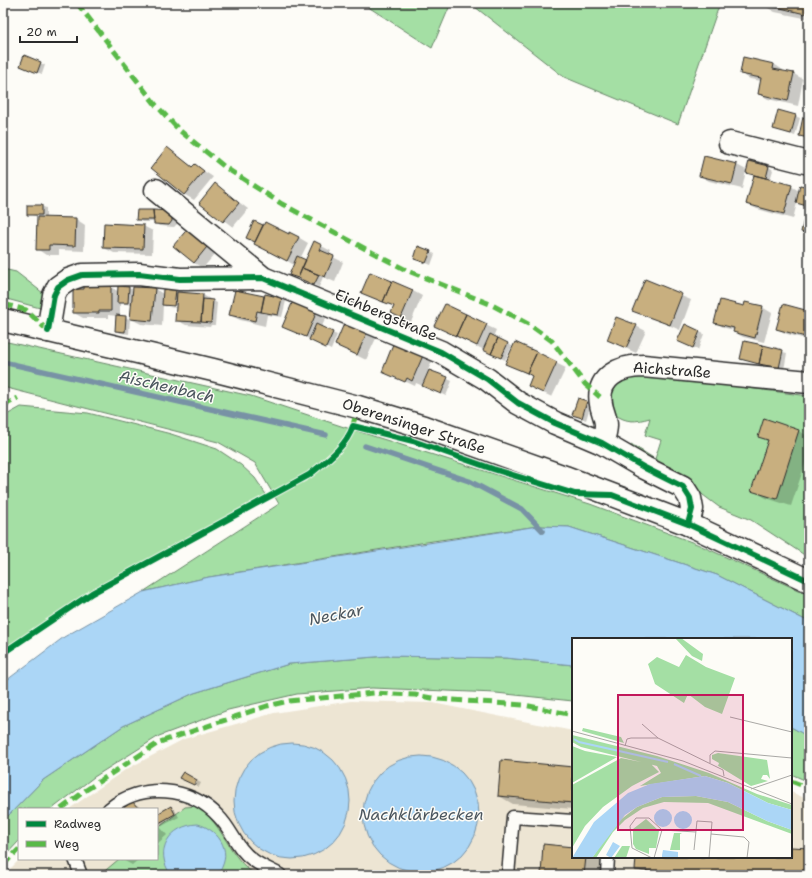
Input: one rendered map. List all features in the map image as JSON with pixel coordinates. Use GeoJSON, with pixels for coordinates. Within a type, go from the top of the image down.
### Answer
{"type":"FeatureCollection","features":[{"type":"Feature","properties":{"kind":"street"},"geometry":{"type":"LineString","coordinates":[[730,143],[809,163]]}},
{"type":"Feature","properties":{"kind":"street"},"geometry":{"type":"LineString","coordinates":[[156,190],[263,278]]}},
{"type":"Feature","properties":{"kind":"street","name":"Eichbergstraße"},"geometry":{"type":"LineString","coordinates":[[48,331],[54,295],[58,287],[68,280],[82,276],[139,274],[180,279],[263,278],[441,352],[487,379],[518,403],[555,423],[602,443],[645,468],[684,487],[690,498],[692,509],[688,524]]}},
{"type":"Feature","properties":{"kind":"street","name":"Oberensinger Straße"},"geometry":{"type":"LineString","coordinates":[[3,320],[213,370],[358,407],[487,449],[688,524],[809,581]]}},
{"type":"Feature","properties":{"kind":"street","name":"Aichstraße"},"geometry":{"type":"LineString","coordinates":[[602,443],[606,423],[601,404],[602,386],[610,374],[619,369],[632,366],[643,366],[809,382]]}},
{"type":"Feature","properties":{"kind":"lane"},"geometry":{"type":"LineString","coordinates":[[110,808],[120,800],[148,791],[172,791],[199,801],[220,817],[234,842],[253,860],[280,875]]}},
{"type":"Feature","properties":{"kind":"lane"},"geometry":{"type":"LineString","coordinates":[[508,875],[513,817],[572,821]]}},
{"type":"Feature","properties":{"kind":"lane"},"geometry":{"type":"LineString","coordinates":[[607,875],[608,858]]}},
{"type":"Feature","properties":{"kind":"lane"},"geometry":{"type":"LineString","coordinates":[[75,860],[81,875]]}},
{"type":"Feature","properties":{"kind":"shaded area"},"geometry":{"type":"Polygon","coordinates":[[[351,701],[433,703],[572,731],[572,858],[792,858],[792,792],[809,800],[809,875],[4,875],[19,860],[158,860],[158,808],[70,808],[125,770],[184,739],[274,713],[351,701]]]}},
{"type":"Feature","properties":{"kind":"green space"},"geometry":{"type":"Polygon","coordinates":[[[362,3],[451,3],[432,48],[362,3]]]}},
{"type":"Feature","properties":{"kind":"green space"},"geometry":{"type":"Polygon","coordinates":[[[470,3],[720,3],[678,124],[564,77],[470,3]]]}},
{"type":"Feature","properties":{"kind":"green space"},"geometry":{"type":"Polygon","coordinates":[[[3,269],[16,272],[43,293],[40,308],[3,298],[3,269]]]}},
{"type":"Feature","properties":{"kind":"green space"},"geometry":{"type":"Polygon","coordinates":[[[3,341],[251,396],[341,426],[590,504],[697,544],[809,595],[809,622],[717,575],[569,527],[538,526],[433,541],[209,577],[143,592],[279,504],[255,463],[218,442],[3,387],[3,341]]]}},
{"type":"Feature","properties":{"kind":"green space"},"geometry":{"type":"Polygon","coordinates":[[[649,375],[809,396],[809,558],[751,520],[719,507],[682,476],[648,459],[631,446],[631,444],[655,459],[661,440],[645,435],[650,418],[631,421],[614,414],[612,389],[620,382],[629,378],[649,375]]]}},
{"type":"Feature","properties":{"kind":"green space"},"geometry":{"type":"Polygon","coordinates":[[[21,407],[88,413],[171,434],[217,449],[241,465],[255,478],[269,499],[92,593],[3,653],[3,417],[21,407]]]}},
{"type":"Feature","properties":{"kind":"green space"},"geometry":{"type":"Polygon","coordinates":[[[387,656],[506,658],[572,665],[572,701],[496,693],[372,688],[297,694],[228,710],[159,736],[94,777],[53,808],[18,808],[18,842],[3,858],[3,821],[43,780],[123,726],[194,693],[289,664],[387,656]]]}},
{"type":"Feature","properties":{"kind":"green space"},"geometry":{"type":"Polygon","coordinates":[[[792,728],[809,737],[809,782],[792,774],[792,728]]]}},
{"type":"Feature","properties":{"kind":"green space"},"geometry":{"type":"Polygon","coordinates":[[[197,806],[206,814],[221,832],[232,851],[247,868],[256,875],[100,875],[118,860],[158,860],[158,828],[185,807],[197,806]]]}},
{"type":"Feature","properties":{"kind":"water","name":"Neckar"},"geometry":{"type":"Polygon","coordinates":[[[538,526],[569,527],[717,575],[809,622],[809,737],[792,728],[792,638],[572,638],[572,665],[506,658],[387,656],[289,664],[194,693],[123,726],[43,780],[3,821],[3,683],[64,637],[143,592],[209,577],[538,526]]]}},
{"type":"Feature","properties":{"kind":"water","name":"Nachklärbecken"},"geometry":{"type":"Polygon","coordinates":[[[292,743],[314,747],[333,760],[346,779],[350,801],[346,823],[333,842],[314,855],[292,859],[270,855],[251,842],[238,823],[234,801],[238,779],[251,760],[270,747],[292,743]]]}},
{"type":"Feature","properties":{"kind":"water","name":"Nachklärbecken"},"geometry":{"type":"Polygon","coordinates":[[[421,756],[443,760],[462,773],[475,792],[479,814],[475,836],[462,855],[443,868],[421,872],[399,868],[380,855],[367,836],[363,814],[367,792],[380,773],[399,760],[421,756]]]}},
{"type":"Feature","properties":{"kind":"water"},"geometry":{"type":"Polygon","coordinates":[[[198,824],[206,827],[219,838],[225,851],[222,867],[217,875],[171,875],[166,866],[164,857],[164,848],[167,840],[179,829],[188,825],[198,824]]]}},
{"type":"Feature","properties":{"kind":"building"},"geometry":{"type":"Polygon","coordinates":[[[760,3],[809,3],[809,7],[805,14],[760,3]]]}},
{"type":"Feature","properties":{"kind":"building"},"geometry":{"type":"Polygon","coordinates":[[[24,55],[41,62],[37,73],[20,66],[24,55]]]}},
{"type":"Feature","properties":{"kind":"building"},"geometry":{"type":"Polygon","coordinates":[[[743,57],[774,64],[773,69],[794,73],[788,101],[758,94],[761,78],[740,74],[743,57]]]}},
{"type":"Feature","properties":{"kind":"building"},"geometry":{"type":"Polygon","coordinates":[[[778,110],[796,115],[791,134],[773,129],[778,110]]]}},
{"type":"Feature","properties":{"kind":"building"},"geometry":{"type":"Polygon","coordinates":[[[803,117],[809,119],[809,138],[799,136],[803,117]]]}},
{"type":"Feature","properties":{"kind":"building"},"geometry":{"type":"Polygon","coordinates":[[[167,147],[192,167],[195,164],[204,171],[184,195],[151,168],[167,147]]]}},
{"type":"Feature","properties":{"kind":"building"},"geometry":{"type":"Polygon","coordinates":[[[704,156],[737,164],[732,184],[699,176],[704,156]]]}},
{"type":"Feature","properties":{"kind":"building"},"geometry":{"type":"Polygon","coordinates":[[[749,161],[769,166],[766,178],[746,173],[749,161]]]}},
{"type":"Feature","properties":{"kind":"building"},"geometry":{"type":"Polygon","coordinates":[[[754,175],[792,185],[784,214],[746,204],[754,175]]]}},
{"type":"Feature","properties":{"kind":"building"},"geometry":{"type":"Polygon","coordinates":[[[215,183],[239,203],[223,222],[199,203],[215,183]]]}},
{"type":"Feature","properties":{"kind":"building"},"geometry":{"type":"Polygon","coordinates":[[[800,185],[809,187],[807,206],[796,203],[800,185]]]}},
{"type":"Feature","properties":{"kind":"building"},"geometry":{"type":"Polygon","coordinates":[[[809,197],[809,234],[801,232],[809,197]]]}},
{"type":"Feature","properties":{"kind":"building"},"geometry":{"type":"Polygon","coordinates":[[[27,205],[42,205],[42,215],[27,215],[27,205]]]}},
{"type":"Feature","properties":{"kind":"building"},"geometry":{"type":"Polygon","coordinates":[[[137,210],[153,210],[154,220],[136,220],[137,210]]]}},
{"type":"Feature","properties":{"kind":"building"},"geometry":{"type":"Polygon","coordinates":[[[153,210],[172,211],[172,221],[169,225],[154,224],[153,210]]]}},
{"type":"Feature","properties":{"kind":"building"},"geometry":{"type":"Polygon","coordinates":[[[37,217],[76,218],[75,246],[49,245],[49,250],[36,250],[37,217]]]}},
{"type":"Feature","properties":{"kind":"building"},"geometry":{"type":"Polygon","coordinates":[[[254,221],[263,225],[255,242],[246,238],[254,221]]]}},
{"type":"Feature","properties":{"kind":"building"},"geometry":{"type":"Polygon","coordinates":[[[265,222],[289,234],[289,232],[299,237],[287,261],[254,244],[265,222]]]}},
{"type":"Feature","properties":{"kind":"building"},"geometry":{"type":"Polygon","coordinates":[[[104,223],[144,225],[143,249],[103,248],[104,223]]]}},
{"type":"Feature","properties":{"kind":"building"},"geometry":{"type":"Polygon","coordinates":[[[190,226],[211,242],[194,263],[173,246],[190,226]]]}},
{"type":"Feature","properties":{"kind":"building"},"geometry":{"type":"Polygon","coordinates":[[[314,241],[322,245],[320,250],[334,256],[325,277],[302,268],[314,241]]]}},
{"type":"Feature","properties":{"kind":"building"},"geometry":{"type":"Polygon","coordinates":[[[418,246],[431,251],[426,263],[414,259],[418,246]]]}},
{"type":"Feature","properties":{"kind":"building"},"geometry":{"type":"Polygon","coordinates":[[[297,256],[306,260],[298,278],[289,275],[297,256]]]}},
{"type":"Feature","properties":{"kind":"building"},"geometry":{"type":"Polygon","coordinates":[[[302,268],[319,275],[314,285],[298,278],[302,268]]]}},
{"type":"Feature","properties":{"kind":"building"},"geometry":{"type":"Polygon","coordinates":[[[370,272],[392,281],[383,302],[361,293],[370,272]]]}},
{"type":"Feature","properties":{"kind":"building"},"geometry":{"type":"Polygon","coordinates":[[[645,279],[682,294],[670,325],[632,311],[645,279]]]}},
{"type":"Feature","properties":{"kind":"building"},"geometry":{"type":"Polygon","coordinates":[[[392,281],[413,290],[401,318],[391,313],[394,306],[383,302],[392,281]]]}},
{"type":"Feature","properties":{"kind":"building"},"geometry":{"type":"Polygon","coordinates":[[[84,286],[111,286],[111,311],[99,311],[99,313],[73,313],[73,289],[84,289],[84,286]]]}},
{"type":"Feature","properties":{"kind":"building"},"geometry":{"type":"Polygon","coordinates":[[[118,286],[129,287],[128,303],[117,303],[118,286]]]}},
{"type":"Feature","properties":{"kind":"building"},"geometry":{"type":"Polygon","coordinates":[[[133,287],[155,288],[152,321],[130,319],[133,287]]]}},
{"type":"Feature","properties":{"kind":"building"},"geometry":{"type":"Polygon","coordinates":[[[163,289],[176,290],[174,306],[162,305],[163,289]]]}},
{"type":"Feature","properties":{"kind":"building"},"geometry":{"type":"Polygon","coordinates":[[[235,290],[264,296],[261,312],[257,311],[255,321],[229,315],[235,290]]]}},
{"type":"Feature","properties":{"kind":"building"},"geometry":{"type":"Polygon","coordinates":[[[177,292],[203,294],[201,322],[175,321],[177,292]]]}},
{"type":"Feature","properties":{"kind":"building"},"geometry":{"type":"Polygon","coordinates":[[[265,294],[282,298],[278,315],[261,312],[265,294]]]}},
{"type":"Feature","properties":{"kind":"building"},"geometry":{"type":"Polygon","coordinates":[[[203,299],[213,300],[211,323],[201,322],[203,299]]]}},
{"type":"Feature","properties":{"kind":"building"},"geometry":{"type":"Polygon","coordinates":[[[720,300],[744,306],[745,302],[763,306],[755,338],[733,332],[734,328],[714,323],[720,300]]]}},
{"type":"Feature","properties":{"kind":"building"},"geometry":{"type":"Polygon","coordinates":[[[293,301],[317,311],[306,337],[282,327],[293,301]]]}},
{"type":"Feature","properties":{"kind":"building"},"geometry":{"type":"Polygon","coordinates":[[[445,304],[466,314],[456,336],[434,326],[445,304]]]}},
{"type":"Feature","properties":{"kind":"building"},"geometry":{"type":"Polygon","coordinates":[[[783,304],[809,311],[809,338],[776,329],[783,304]]]}},
{"type":"Feature","properties":{"kind":"building"},"geometry":{"type":"Polygon","coordinates":[[[466,314],[487,324],[477,346],[456,336],[466,314]]]}},
{"type":"Feature","properties":{"kind":"building"},"geometry":{"type":"Polygon","coordinates":[[[116,315],[126,316],[125,332],[115,331],[116,315]]]}},
{"type":"Feature","properties":{"kind":"building"},"geometry":{"type":"Polygon","coordinates":[[[616,317],[637,325],[626,348],[607,340],[616,317]]]}},
{"type":"Feature","properties":{"kind":"building"},"geometry":{"type":"Polygon","coordinates":[[[346,319],[369,328],[357,355],[335,345],[346,319]]]}},
{"type":"Feature","properties":{"kind":"building"},"geometry":{"type":"Polygon","coordinates":[[[316,324],[333,332],[326,348],[309,340],[316,324]]]}},
{"type":"Feature","properties":{"kind":"building"},"geometry":{"type":"Polygon","coordinates":[[[685,324],[700,331],[693,348],[677,341],[685,324]]]}},
{"type":"Feature","properties":{"kind":"building"},"geometry":{"type":"Polygon","coordinates":[[[490,334],[498,338],[491,354],[483,350],[490,334]]]}},
{"type":"Feature","properties":{"kind":"building"},"geometry":{"type":"Polygon","coordinates":[[[498,338],[508,343],[501,358],[491,354],[498,338]]]}},
{"type":"Feature","properties":{"kind":"building"},"geometry":{"type":"Polygon","coordinates":[[[395,339],[425,351],[412,381],[407,378],[405,382],[382,372],[395,339]]]}},
{"type":"Feature","properties":{"kind":"building"},"geometry":{"type":"Polygon","coordinates":[[[744,341],[763,345],[759,364],[740,359],[744,341]]]}},
{"type":"Feature","properties":{"kind":"building"},"geometry":{"type":"Polygon","coordinates":[[[515,342],[537,352],[527,373],[505,364],[515,342]]]}},
{"type":"Feature","properties":{"kind":"building"},"geometry":{"type":"Polygon","coordinates":[[[763,345],[783,350],[779,368],[759,364],[763,345]]]}},
{"type":"Feature","properties":{"kind":"building"},"geometry":{"type":"Polygon","coordinates":[[[537,352],[557,362],[543,393],[528,386],[532,376],[527,373],[537,352]]]}},
{"type":"Feature","properties":{"kind":"building"},"geometry":{"type":"Polygon","coordinates":[[[429,370],[448,377],[441,394],[422,386],[429,370]]]}},
{"type":"Feature","properties":{"kind":"building"},"geometry":{"type":"Polygon","coordinates":[[[578,398],[587,401],[582,418],[572,415],[578,398]]]}},
{"type":"Feature","properties":{"kind":"building"},"geometry":{"type":"Polygon","coordinates":[[[764,418],[799,430],[777,499],[751,491],[768,440],[758,437],[764,418]]]}},
{"type":"Feature","properties":{"kind":"building"},"geometry":{"type":"Polygon","coordinates":[[[501,760],[572,767],[572,803],[498,796],[501,760]]]}},
{"type":"Feature","properties":{"kind":"building"},"geometry":{"type":"Polygon","coordinates":[[[183,772],[197,780],[194,785],[179,778],[183,772]]]}},
{"type":"Feature","properties":{"kind":"building"},"geometry":{"type":"Polygon","coordinates":[[[132,801],[138,808],[124,808],[132,801]]]}},
{"type":"Feature","properties":{"kind":"building"},"geometry":{"type":"Polygon","coordinates":[[[171,806],[175,814],[158,823],[158,813],[171,806]]]}},
{"type":"Feature","properties":{"kind":"building"},"geometry":{"type":"Polygon","coordinates":[[[543,844],[572,847],[572,858],[586,858],[584,875],[541,875],[543,844]]]}},
{"type":"Feature","properties":{"kind":"building"},"geometry":{"type":"Polygon","coordinates":[[[792,847],[809,848],[809,875],[701,875],[635,870],[636,858],[792,858],[792,847]]]}},
{"type":"Feature","properties":{"kind":"waterway","name":"Aischenbach"},"geometry":{"type":"LineString","coordinates":[[3,362],[326,435]]}},
{"type":"Feature","properties":{"kind":"waterway","name":"Aischenbach"},"geometry":{"type":"LineString","coordinates":[[365,446],[469,481],[522,509],[543,531]]}},
{"type":"Feature","properties":{"kind":"marked path"},"geometry":{"type":"LineString","coordinates":[[77,3],[156,105],[179,130],[226,168],[282,204],[406,270],[490,304],[530,325],[552,341],[585,384],[600,397]]}},
{"type":"Feature","properties":{"kind":"marked path"},"geometry":{"type":"LineString","coordinates":[[3,304],[26,310],[48,331]]}},
{"type":"Feature","properties":{"kind":"marked path"},"geometry":{"type":"LineString","coordinates":[[3,406],[18,398]]}},
{"type":"Feature","properties":{"kind":"marked path"},"geometry":{"type":"LineString","coordinates":[[352,428],[358,407]]}},
{"type":"Feature","properties":{"kind":"marked path"},"geometry":{"type":"LineString","coordinates":[[62,808],[86,790],[160,742],[267,706],[289,701],[374,693],[415,695],[437,699],[524,705],[572,715]]}},
{"type":"Feature","properties":{"kind":"marked path"},"geometry":{"type":"LineString","coordinates":[[792,781],[809,788]]}},
{"type":"Feature","properties":{"kind":"marked path"},"geometry":{"type":"LineString","coordinates":[[3,865],[18,850]]}},
{"type":"Feature","properties":{"kind":"cycle path"},"geometry":{"type":"LineString","coordinates":[[48,331],[54,295],[58,287],[68,280],[82,275],[139,274],[180,279],[263,278],[441,352],[487,379],[518,403],[555,423],[602,443],[645,468],[683,487],[690,498],[692,509],[688,524]]}},
{"type":"Feature","properties":{"kind":"cycle path"},"geometry":{"type":"LineString","coordinates":[[3,653],[92,593],[309,475],[329,459],[346,441],[353,426],[413,441],[493,469],[575,494],[612,495],[688,524],[809,581]]}}]}
